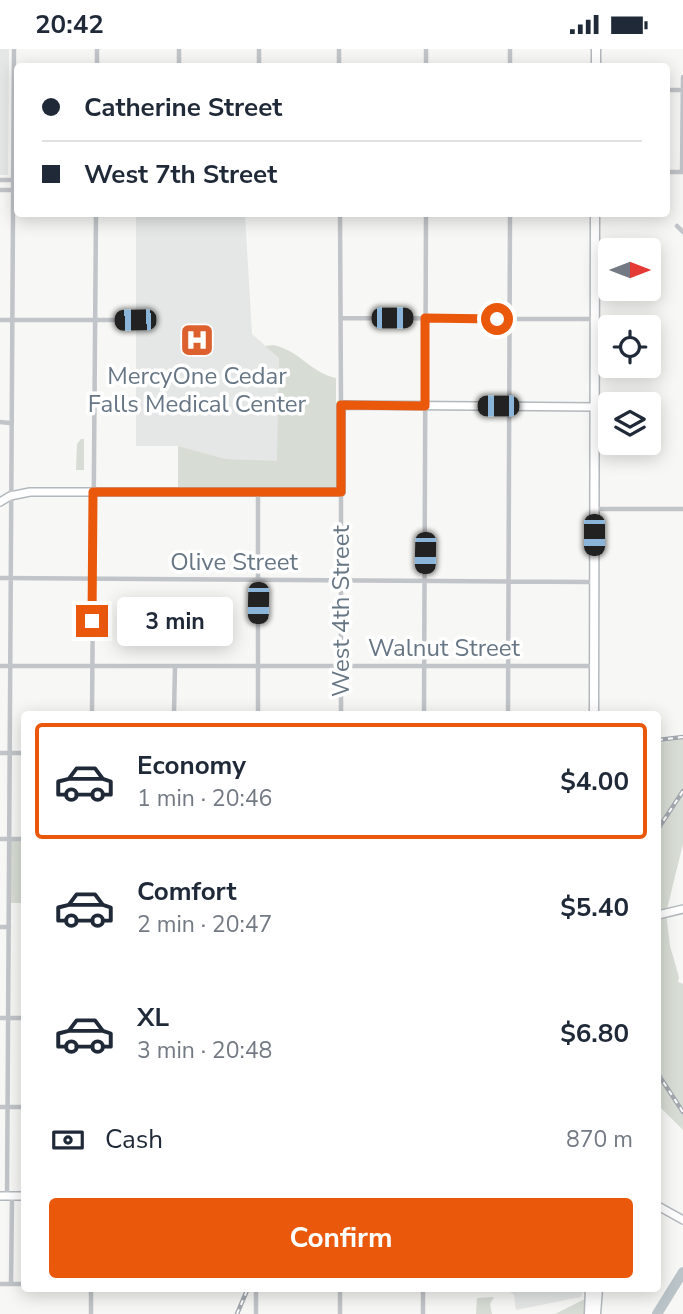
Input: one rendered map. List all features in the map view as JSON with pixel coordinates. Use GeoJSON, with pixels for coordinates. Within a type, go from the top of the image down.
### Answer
{"type":"FeatureCollection","features":[{"type":"Feature","properties":{"kind":"main road"},"geometry":{"type":"LineString","coordinates":[[594,711],[595,217]]}},
{"type":"Feature","properties":{"kind":"main road"},"geometry":{"type":"LineString","coordinates":[[589,1314],[594,1292]]}},
{"type":"Feature","properties":{"kind":"main road"},"geometry":{"type":"LineString","coordinates":[[594,1292],[596,1314]]}},
{"type":"Feature","properties":{"kind":"street"},"geometry":{"type":"LineString","coordinates":[[682,172],[683,77]]}},
{"type":"Feature","properties":{"kind":"street"},"geometry":{"type":"LineString","coordinates":[[11,1284],[6,1196],[10,422],[14,185]]}},
{"type":"Feature","properties":{"kind":"street"},"geometry":{"type":"LineString","coordinates":[[0,190],[13,190]]}},
{"type":"Feature","properties":{"kind":"street"},"geometry":{"type":"LineString","coordinates":[[92,711],[96,217]]}},
{"type":"Feature","properties":{"kind":"street","name":"West 4th Street"},"geometry":{"type":"LineString","coordinates":[[340,217],[341,711]]}},
{"type":"Feature","properties":{"kind":"street"},"geometry":{"type":"LineString","coordinates":[[424,711],[426,217]]}},
{"type":"Feature","properties":{"kind":"street"},"geometry":{"type":"LineString","coordinates":[[508,711],[510,217]]}},
{"type":"Feature","properties":{"kind":"street"},"geometry":{"type":"LineString","coordinates":[[677,226],[683,232]]}},
{"type":"Feature","properties":{"kind":"street"},"geometry":{"type":"LineString","coordinates":[[341,318],[594,319]]}},
{"type":"Feature","properties":{"kind":"street"},"geometry":{"type":"LineString","coordinates":[[0,320],[135,320]]}},
{"type":"Feature","properties":{"kind":"street"},"geometry":{"type":"LineString","coordinates":[[341,405],[595,407]]}},
{"type":"Feature","properties":{"kind":"street"},"geometry":{"type":"LineString","coordinates":[[0,422],[10,422]]}},
{"type":"Feature","properties":{"kind":"street"},"geometry":{"type":"LineString","coordinates":[[0,502],[10,496],[30,492],[341,492]]}},
{"type":"Feature","properties":{"kind":"street"},"geometry":{"type":"LineString","coordinates":[[258,492],[258,711]]}},
{"type":"Feature","properties":{"kind":"street"},"geometry":{"type":"LineString","coordinates":[[594,509],[683,509]]}},
{"type":"Feature","properties":{"kind":"street","name":"Olive Street"},"geometry":{"type":"LineString","coordinates":[[0,578],[594,582]]}},
{"type":"Feature","properties":{"kind":"street","name":"Walnut Street"},"geometry":{"type":"LineString","coordinates":[[0,666],[594,666]]}},
{"type":"Feature","properties":{"kind":"street"},"geometry":{"type":"LineString","coordinates":[[174,711],[175,666]]}},
{"type":"Feature","properties":{"kind":"street"},"geometry":{"type":"LineString","coordinates":[[0,753],[21,753]]}},
{"type":"Feature","properties":{"kind":"street"},"geometry":{"type":"LineString","coordinates":[[0,839],[21,839]]}},
{"type":"Feature","properties":{"kind":"street"},"geometry":{"type":"LineString","coordinates":[[661,914],[683,909]]}},
{"type":"Feature","properties":{"kind":"street"},"geometry":{"type":"LineString","coordinates":[[0,927],[9,927]]}},
{"type":"Feature","properties":{"kind":"street"},"geometry":{"type":"LineString","coordinates":[[0,1018],[21,1018]]}},
{"type":"Feature","properties":{"kind":"street"},"geometry":{"type":"LineString","coordinates":[[0,1107],[21,1107]]}},
{"type":"Feature","properties":{"kind":"street"},"geometry":{"type":"LineString","coordinates":[[661,1208],[683,1220]]}},
{"type":"Feature","properties":{"kind":"street"},"geometry":{"type":"LineString","coordinates":[[0,1284],[21,1284]]}},
{"type":"Feature","properties":{"kind":"street"},"geometry":{"type":"LineString","coordinates":[[91,1292],[91,1314]]}},
{"type":"Feature","properties":{"kind":"street"},"geometry":{"type":"LineString","coordinates":[[256,1292],[256,1314]]}},
{"type":"Feature","properties":{"kind":"street"},"geometry":{"type":"LineString","coordinates":[[340,1292],[340,1314]]}},
{"type":"Feature","properties":{"kind":"street"},"geometry":{"type":"LineString","coordinates":[[423,1292],[423,1314]]}},
{"type":"Feature","properties":{"kind":"shaded area"},"geometry":{"type":"Polygon","coordinates":[[[0,49],[9,49],[8,175],[0,175],[0,49]]]}},
{"type":"Feature","properties":{"kind":"shaded area","name":"MercyOne Cedar Falls Medical Center"},"geometry":{"type":"Polygon","coordinates":[[[136,217],[245,217],[252,334],[279,358],[278,462],[226,459],[178,446],[136,446],[136,217]]]}},
{"type":"Feature","properties":{"kind":"shaded area"},"geometry":{"type":"Polygon","coordinates":[[[274,345],[292,352],[319,371],[336,378],[336,489],[178,488],[178,446],[226,459],[277,461],[279,358],[265,346],[274,345]]]}},
{"type":"Feature","properties":{"kind":"shaded area"},"geometry":{"type":"Polygon","coordinates":[[[84,439],[84,470],[76,470],[77,444],[84,439]]]}},
{"type":"Feature","properties":{"kind":"shaded area"},"geometry":{"type":"Polygon","coordinates":[[[683,739],[683,844],[666,913],[678,982],[683,984],[683,1130],[661,1108],[661,743],[683,739]]]}},
{"type":"Feature","properties":{"kind":"shaded area"},"geometry":{"type":"Polygon","coordinates":[[[9,839],[21,839],[21,903],[9,903],[9,839]]]}},
{"type":"Feature","properties":{"kind":"shaded area"},"geometry":{"type":"Polygon","coordinates":[[[510,1292],[583,1292],[581,1297],[516,1310],[514,1295],[510,1292]]]}},
{"type":"Feature","properties":{"kind":"shaded area"},"geometry":{"type":"Polygon","coordinates":[[[494,1297],[490,1304],[492,1314],[476,1314],[477,1298],[494,1297]]]}},
{"type":"Feature","properties":{"kind":"shaded area"},"geometry":{"type":"Polygon","coordinates":[[[587,1298],[587,1314],[555,1314],[587,1298]]]}},
{"type":"Feature","properties":{"kind":"waterway"},"geometry":{"type":"LineString","coordinates":[[657,1314],[683,1272]]}},
{"type":"Feature","properties":{"kind":"railway"},"geometry":{"type":"LineString","coordinates":[[661,740],[683,737]]}},
{"type":"Feature","properties":{"kind":"railway"},"geometry":{"type":"LineString","coordinates":[[661,824],[683,791]]}},
{"type":"Feature","properties":{"kind":"railway"},"geometry":{"type":"LineString","coordinates":[[661,1079],[683,1112]]}},
{"type":"Feature","properties":{"kind":"railway"},"geometry":{"type":"LineString","coordinates":[[237,1314],[246,1292]]}},
{"type":"Feature","properties":{"kind":"place","name":"MercyOne Cedar Falls Medical Center"},"geometry":{"type":"Point","coordinates":[197,340]}},
{"type":"Feature","properties":{"kind":"route"},"geometry":{"type":"LineString","coordinates":[[92,621],[93,492],[341,492],[341,405],[425,406],[425,318],[497,319]]}}]}
